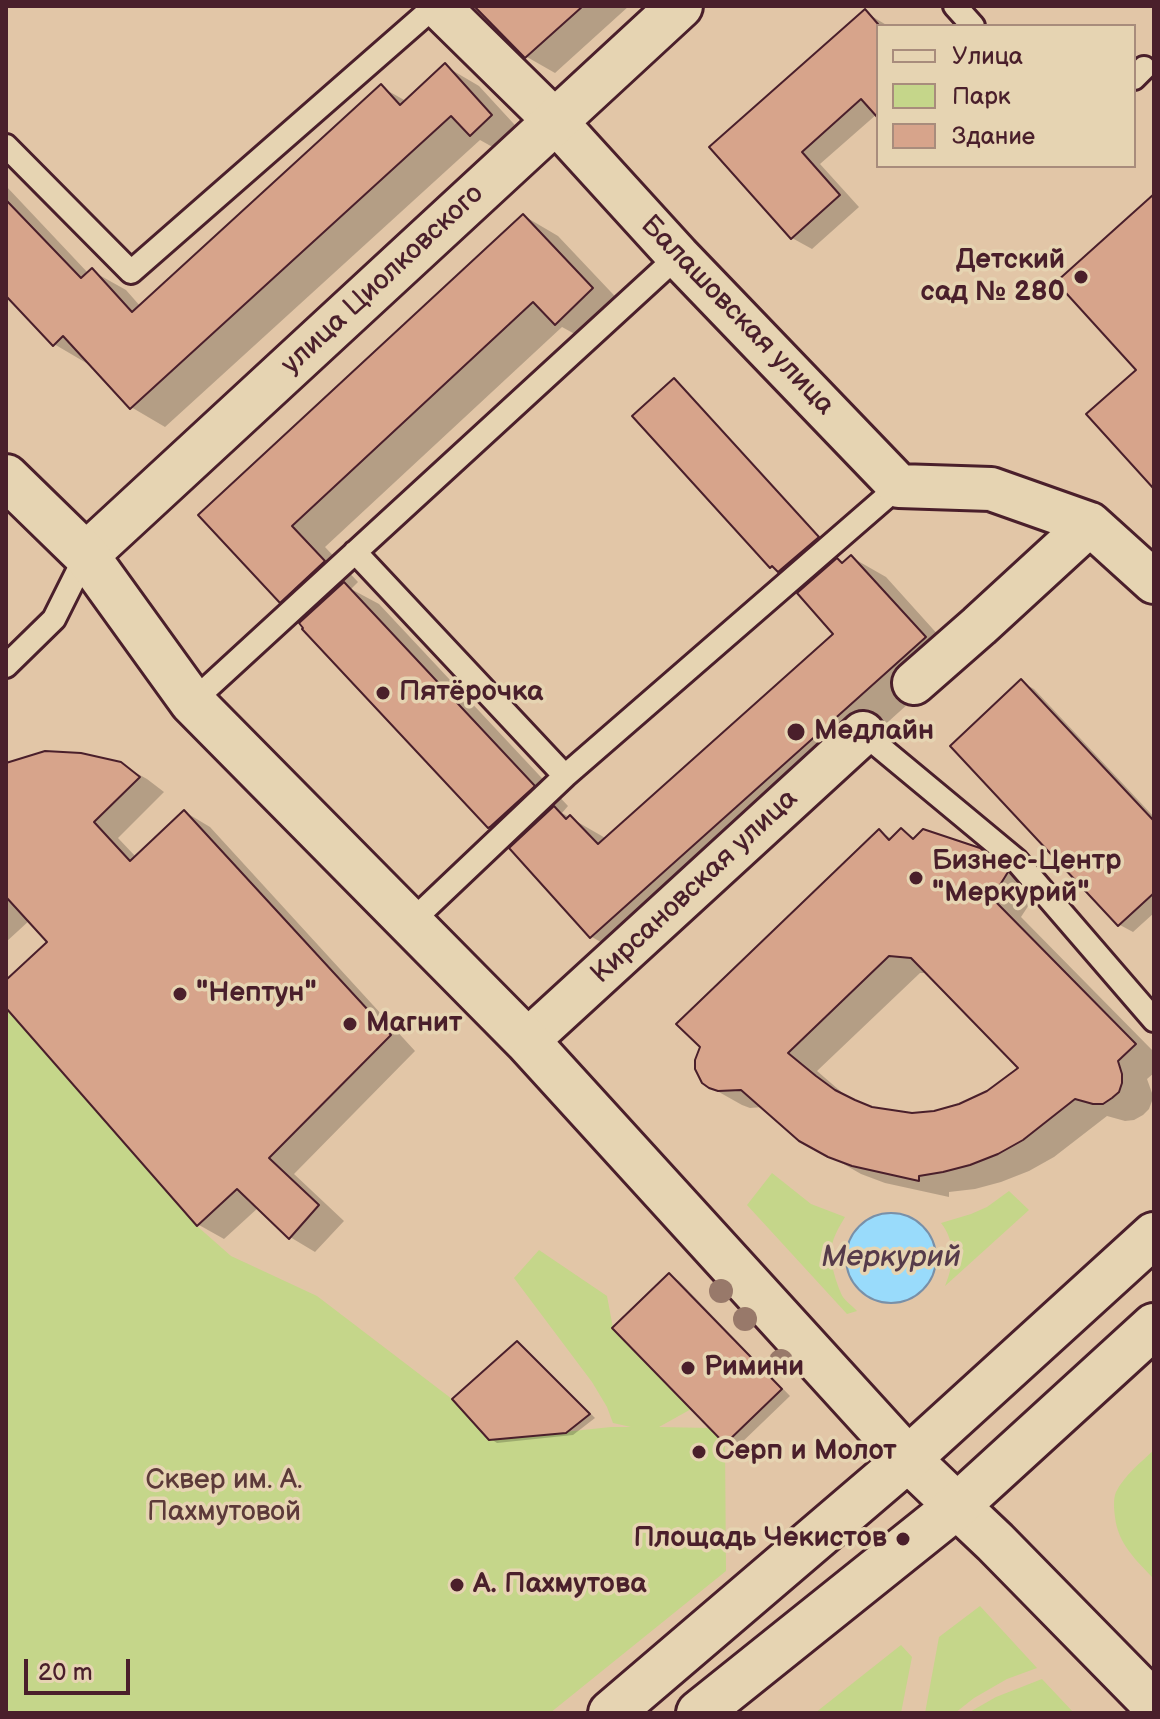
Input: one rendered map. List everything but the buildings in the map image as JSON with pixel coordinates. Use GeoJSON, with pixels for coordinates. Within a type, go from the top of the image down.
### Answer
{"type":"FeatureCollection","features":[{"type":"Feature","properties":{"kind":"main road","name":"улица Циолковского"},"geometry":{"type":"LineString","coordinates":[[86,555],[680,6]]}},
{"type":"Feature","properties":{"kind":"main road"},"geometry":{"type":"LineString","coordinates":[[6,477],[86,555],[192,702],[527,1041],[908,1459],[995,1542],[1154,1704]]}},
{"type":"Feature","properties":{"kind":"main road"},"geometry":{"type":"LineString","coordinates":[[611,1713],[908,1459],[1154,1235]]}},
{"type":"Feature","properties":{"kind":"main road"},"geometry":{"type":"LineString","coordinates":[[699,1713],[957,1506],[1154,1326]]}},
{"type":"Feature","properties":{"kind":"street","name":"Балашовская улица"},"geometry":{"type":"LineString","coordinates":[[436,6],[555,121],[678,256],[899,486]]}},
{"type":"Feature","properties":{"kind":"street"},"geometry":{"type":"LineString","coordinates":[[899,486],[991,489],[1090,524],[1154,582]]}},
{"type":"Feature","properties":{"kind":"street"},"geometry":{"type":"LineString","coordinates":[[914,683],[1090,524]]}},
{"type":"Feature","properties":{"kind":"street","name":"Кирсановская улица"},"geometry":{"type":"LineString","coordinates":[[527,1041],[863,733]]}},
{"type":"Feature","properties":{"kind":"lane"},"geometry":{"type":"LineString","coordinates":[[6,146],[131,272],[436,6]]}},
{"type":"Feature","properties":{"kind":"lane"},"geometry":{"type":"LineString","coordinates":[[192,702],[678,256]]}},
{"type":"Feature","properties":{"kind":"lane"},"geometry":{"type":"LineString","coordinates":[[410,923],[565,776],[899,486]]}},
{"type":"Feature","properties":{"kind":"lane"},"geometry":{"type":"LineString","coordinates":[[355,552],[565,776]]}},
{"type":"Feature","properties":{"kind":"lane"},"geometry":{"type":"LineString","coordinates":[[6,666],[54,619],[86,555]]}},
{"type":"Feature","properties":{"kind":"lane"},"geometry":{"type":"LineString","coordinates":[[863,733],[1016,860],[1154,1020]]}},
{"type":"Feature","properties":{"kind":"green space","name":"Сквер им. А. Пахмутовой"},"geometry":{"type":"Polygon","coordinates":[[[6,1008],[197,1226],[231,1256],[317,1296],[452,1399],[489,1440],[631,1427],[613,1423],[592,1382],[514,1278],[539,1250],[607,1296],[613,1328],[693,1408],[659,1427],[710,1428],[725,1442],[726,1571],[550,1713],[6,1713],[6,1008]]]}},
{"type":"Feature","properties":{"kind":"green space"},"geometry":{"type":"Polygon","coordinates":[[[772,1173],[811,1204],[845,1217],[834,1239],[831,1258],[841,1293],[857,1311],[847,1314],[747,1205],[772,1173]]]}},
{"type":"Feature","properties":{"kind":"green space"},"geometry":{"type":"Polygon","coordinates":[[[1009,1191],[1029,1210],[945,1286],[952,1254],[949,1238],[941,1223],[987,1207],[1009,1191]]]}},
{"type":"Feature","properties":{"kind":"green space"},"geometry":{"type":"Polygon","coordinates":[[[1154,1450],[1154,1579],[1124,1543],[1117,1527],[1114,1504],[1123,1480],[1154,1450]]]}},
{"type":"Feature","properties":{"kind":"green space"},"geometry":{"type":"Polygon","coordinates":[[[980,1606],[1037,1668],[1007,1679],[955,1713],[925,1713],[939,1637],[980,1606]]]}},
{"type":"Feature","properties":{"kind":"green space"},"geometry":{"type":"Polygon","coordinates":[[[901,1645],[912,1657],[901,1713],[815,1713],[901,1645]]]}},
{"type":"Feature","properties":{"kind":"green space"},"geometry":{"type":"Polygon","coordinates":[[[1042,1679],[1074,1713],[968,1713],[996,1697],[1042,1679]]]}},
{"type":"Feature","properties":{"kind":"water","name":"Меркурий"},"geometry":{"type":"Polygon","coordinates":[[[891,1213],[908,1216],[923,1226],[933,1241],[936,1258],[933,1275],[923,1290],[908,1300],[891,1303],[874,1300],[859,1290],[849,1275],[846,1258],[849,1241],[859,1226],[874,1216],[891,1213]]]}},
{"type":"Feature","properties":{"kind":"place","name":"Детский сад № 280"},"geometry":{"type":"Point","coordinates":[1081,277]}},
{"type":"Feature","properties":{"kind":"place","name":"Пятёрочка"},"geometry":{"type":"Point","coordinates":[383,693]}},
{"type":"Feature","properties":{"kind":"place","name":"Медлайн"},"geometry":{"type":"Point","coordinates":[796,732]}},
{"type":"Feature","properties":{"kind":"place","name":"Бизнес-Центр \"Меркурий\""},"geometry":{"type":"Point","coordinates":[916,878]}},
{"type":"Feature","properties":{"kind":"place","name":"\"Нептун\""},"geometry":{"type":"Point","coordinates":[180,994]}},
{"type":"Feature","properties":{"kind":"place","name":"Магнит"},"geometry":{"type":"Point","coordinates":[350,1024]}},
{"type":"Feature","properties":{"kind":"place","name":"Римини"},"geometry":{"type":"Point","coordinates":[688,1368]}},
{"type":"Feature","properties":{"kind":"place","name":"Серп и Молот"},"geometry":{"type":"Point","coordinates":[699,1452]}},
{"type":"Feature","properties":{"kind":"place","name":"Площадь Чекистов"},"geometry":{"type":"Point","coordinates":[903,1539]}},
{"type":"Feature","properties":{"kind":"place","name":"А. Пахмутова"},"geometry":{"type":"Point","coordinates":[457,1585]}}]}
